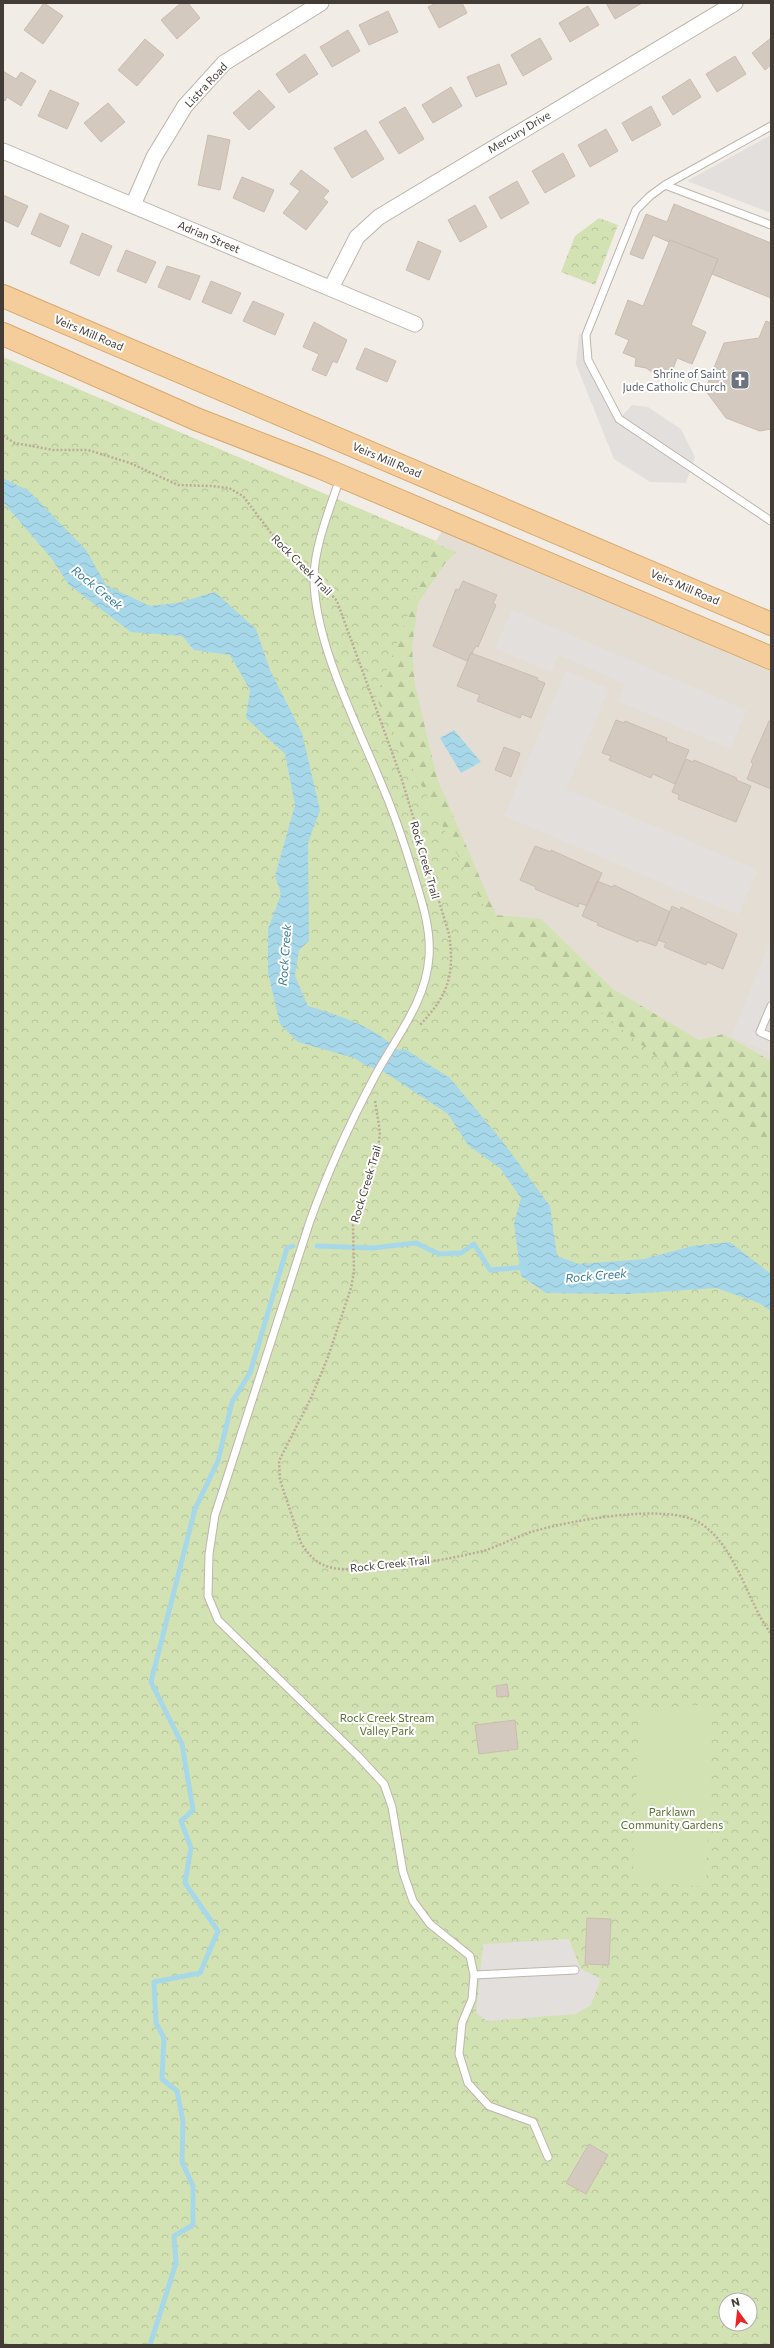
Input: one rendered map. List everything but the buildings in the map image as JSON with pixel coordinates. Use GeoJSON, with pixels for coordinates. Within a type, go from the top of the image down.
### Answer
{"type":"FeatureCollection","features":[{"type":"Feature","properties":{"kind":"main road","name":"Veirs Mill Road"},"geometry":{"type":"LineString","coordinates":[[3,296],[771,624]]}},
{"type":"Feature","properties":{"kind":"main road"},"geometry":{"type":"LineString","coordinates":[[3,334],[196,420],[317,466],[771,658]]}},
{"type":"Feature","properties":{"kind":"main road"},"geometry":{"type":"LineString","coordinates":[[317,466],[330,436]]}},
{"type":"Feature","properties":{"kind":"street","name":"Listra Road"},"geometry":{"type":"LineString","coordinates":[[133,205],[154,157],[186,106],[224,63],[321,3]]}},
{"type":"Feature","properties":{"kind":"street","name":"Mercury Drive"},"geometry":{"type":"LineString","coordinates":[[331,288],[357,237],[379,217],[735,3]]}},
{"type":"Feature","properties":{"kind":"street","name":"Adrian Street"},"geometry":{"type":"LineString","coordinates":[[3,151],[415,324]]}},
{"type":"Feature","properties":{"kind":"lane"},"geometry":{"type":"LineString","coordinates":[[771,126],[666,185],[650,196],[636,210],[586,335],[588,360],[619,419],[771,521]]}},
{"type":"Feature","properties":{"kind":"lane"},"geometry":{"type":"LineString","coordinates":[[666,185],[771,225]]}},
{"type":"Feature","properties":{"kind":"lane"},"geometry":{"type":"LineString","coordinates":[[340,476],[316,555],[314,575],[319,620],[340,686],[381,781],[408,854],[428,926],[429,956],[426,984],[397,1042],[377,1072],[324,1183],[230,1465],[215,1515],[208,1554],[208,1596],[218,1620],[358,1756],[384,1784],[392,1807],[403,1872],[413,1900],[430,1924],[470,1956],[474,1975],[472,1999],[462,2024],[459,2054],[468,2083],[489,2106],[533,2122],[548,2157]]}},
{"type":"Feature","properties":{"kind":"lane"},"geometry":{"type":"LineString","coordinates":[[771,1006],[760,1032],[771,1037]]}},
{"type":"Feature","properties":{"kind":"lane"},"geometry":{"type":"LineString","coordinates":[[474,1975],[575,1970]]}},
{"type":"Feature","properties":{"kind":"path","name":"Rock Creek Trail"},"geometry":{"type":"LineString","coordinates":[[3,436],[15,444],[53,450],[88,450],[130,463],[178,485],[229,488],[243,496],[271,533],[314,575],[337,601],[399,770],[449,934],[451,952],[450,979],[436,1008],[413,1033],[397,1042]]}},
{"type":"Feature","properties":{"kind":"path","name":"Rock Creek Trail"},"geometry":{"type":"LineString","coordinates":[[371,1084],[379,1117],[378,1150],[353,1225],[354,1272],[351,1288],[328,1356],[279,1461],[280,1480],[301,1543],[312,1558],[334,1568],[380,1567],[464,1555],[487,1550],[532,1532],[564,1524],[638,1514],[671,1514],[690,1518],[701,1524],[726,1550],[757,1613],[771,1634]]}},
{"type":"Feature","properties":{"kind":"shaded area"},"geometry":{"type":"Polygon","coordinates":[[[771,135],[771,213],[687,181],[771,135]]]}},
{"type":"Feature","properties":{"kind":"shaded area"},"geometry":{"type":"Polygon","coordinates":[[[579,334],[586,335],[588,360],[619,419],[632,405],[648,407],[681,429],[695,457],[686,483],[650,482],[614,459],[576,364],[579,334]]]}},
{"type":"Feature","properties":{"kind":"shaded area"},"geometry":{"type":"Polygon","coordinates":[[[448,521],[771,658],[771,1150],[494,925],[376,698],[436,541],[448,521]]]}},
{"type":"Feature","properties":{"kind":"shaded area"},"geometry":{"type":"Polygon","coordinates":[[[512,610],[747,710],[730,749],[618,701],[625,684],[559,655],[551,672],[495,648],[512,610]]]}},
{"type":"Feature","properties":{"kind":"shaded area"},"geometry":{"type":"Polygon","coordinates":[[[566,671],[609,689],[566,789],[758,870],[738,915],[504,816],[566,671]]]}},
{"type":"Feature","properties":{"kind":"shaded area"},"geometry":{"type":"Polygon","coordinates":[[[771,940],[771,1053],[731,1037],[771,940]]]}},
{"type":"Feature","properties":{"kind":"shaded area"},"geometry":{"type":"Polygon","coordinates":[[[569,1939],[581,1969],[601,1979],[591,2005],[576,2014],[487,2021],[476,2013],[483,1944],[569,1939]]]}},
{"type":"Feature","properties":{"kind":"green space"},"geometry":{"type":"Polygon","coordinates":[[[599,218],[618,225],[595,285],[561,272],[575,236],[599,218]]]}},
{"type":"Feature","properties":{"kind":"green space","name":"Rock Creek Stream Valley Park"},"geometry":{"type":"Polygon","coordinates":[[[3,357],[436,541],[376,698],[494,925],[771,1150],[771,2345],[3,2345],[3,357]]]}},
{"type":"Feature","properties":{"kind":"green space"},"geometry":{"type":"Polygon","coordinates":[[[3,361],[456,552],[446,562],[418,603],[412,648],[415,685],[437,778],[496,915],[541,919],[613,989],[699,1040],[723,1034],[771,1061],[771,1164],[567,1035],[3,361]]]}},
{"type":"Feature","properties":{"kind":"green space","name":"Parklawn Community Gardens"},"geometry":{"type":"Polygon","coordinates":[[[694,1705],[712,1706],[706,1887],[633,1880],[639,1712],[694,1705]]]}},
{"type":"Feature","properties":{"kind":"water","name":"Rock Creek"},"geometry":{"type":"Polygon","coordinates":[[[3,478],[29,491],[86,550],[106,585],[150,606],[177,603],[215,592],[256,629],[270,670],[302,733],[320,810],[308,843],[309,941],[299,950],[295,976],[308,1006],[344,1018],[367,1028],[378,1034],[398,1050],[405,1049],[450,1078],[503,1142],[550,1206],[557,1256],[579,1264],[644,1259],[692,1246],[730,1242],[771,1274],[771,1311],[759,1303],[716,1288],[628,1294],[546,1293],[521,1276],[514,1223],[521,1198],[500,1168],[468,1145],[448,1114],[384,1072],[365,1065],[354,1058],[298,1042],[280,1024],[268,973],[268,929],[281,894],[275,876],[295,805],[285,754],[246,718],[250,690],[230,655],[194,650],[182,636],[131,632],[69,585],[52,559],[3,502],[3,478]]]}},
{"type":"Feature","properties":{"kind":"water"},"geometry":{"type":"Polygon","coordinates":[[[454,730],[481,762],[461,773],[440,738],[454,730]]]}},
{"type":"Feature","properties":{"kind":"waterway"},"geometry":{"type":"LineString","coordinates":[[317,1246],[373,1248],[416,1243],[439,1254],[461,1253],[474,1244],[490,1270],[526,1267]]}},
{"type":"Feature","properties":{"kind":"waterway"},"geometry":{"type":"LineString","coordinates":[[150,2345],[176,2263],[174,2236],[193,2225],[193,2186],[182,2162],[183,2121],[177,2091],[162,2079],[164,2038],[156,2023],[154,1982],[200,1973],[218,1931],[185,1883],[191,1848],[181,1821],[193,1810],[182,1744],[151,1682],[195,1509],[218,1461],[232,1402],[250,1373],[287,1248],[293,1246]]}},
{"type":"Feature","properties":{"kind":"place","name":"Shrine of Saint Jude Catholic Church"},"geometry":{"type":"Point","coordinates":[740,380]}}]}
